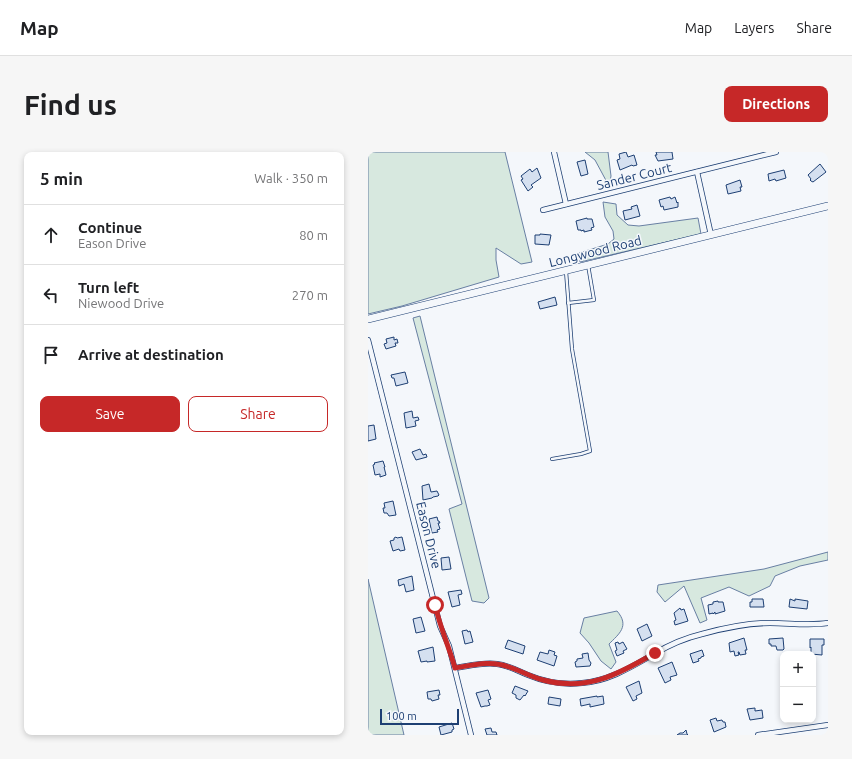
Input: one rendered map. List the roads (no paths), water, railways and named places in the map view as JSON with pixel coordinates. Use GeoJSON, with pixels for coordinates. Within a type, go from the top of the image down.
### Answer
{"type":"FeatureCollection","features":[{"type":"Feature","properties":{"kind":"main road","name":"Longwood Road"},"geometry":{"type":"LineString","coordinates":[[368,319],[828,206]]}},
{"type":"Feature","properties":{"kind":"street"},"geometry":{"type":"LineString","coordinates":[[554,152],[566,204]]}},
{"type":"Feature","properties":{"kind":"street","name":"Sander Court"},"geometry":{"type":"LineString","coordinates":[[543,210],[776,152]]}},
{"type":"Feature","properties":{"kind":"street"},"geometry":{"type":"LineString","coordinates":[[697,172],[711,235]]}},
{"type":"Feature","properties":{"kind":"street","name":"Eason Drive"},"geometry":{"type":"LineString","coordinates":[[368,340],[440,626],[449,646],[471,735]]}},
{"type":"Feature","properties":{"kind":"street"},"geometry":{"type":"LineString","coordinates":[[455,668],[477,664],[497,663],[544,680],[568,684],[583,683],[600,680],[617,674],[655,653],[685,639],[716,630],[771,623],[806,625],[828,623]]}},
{"type":"Feature","properties":{"kind":"street"},"geometry":{"type":"LineString","coordinates":[[758,735],[828,725]]}},
{"type":"Feature","properties":{"kind":"lane"},"geometry":{"type":"LineString","coordinates":[[568,303],[594,300],[588,265]]}},
{"type":"Feature","properties":{"kind":"lane"},"geometry":{"type":"LineString","coordinates":[[552,459],[590,451],[572,350],[566,270]]}}]}
